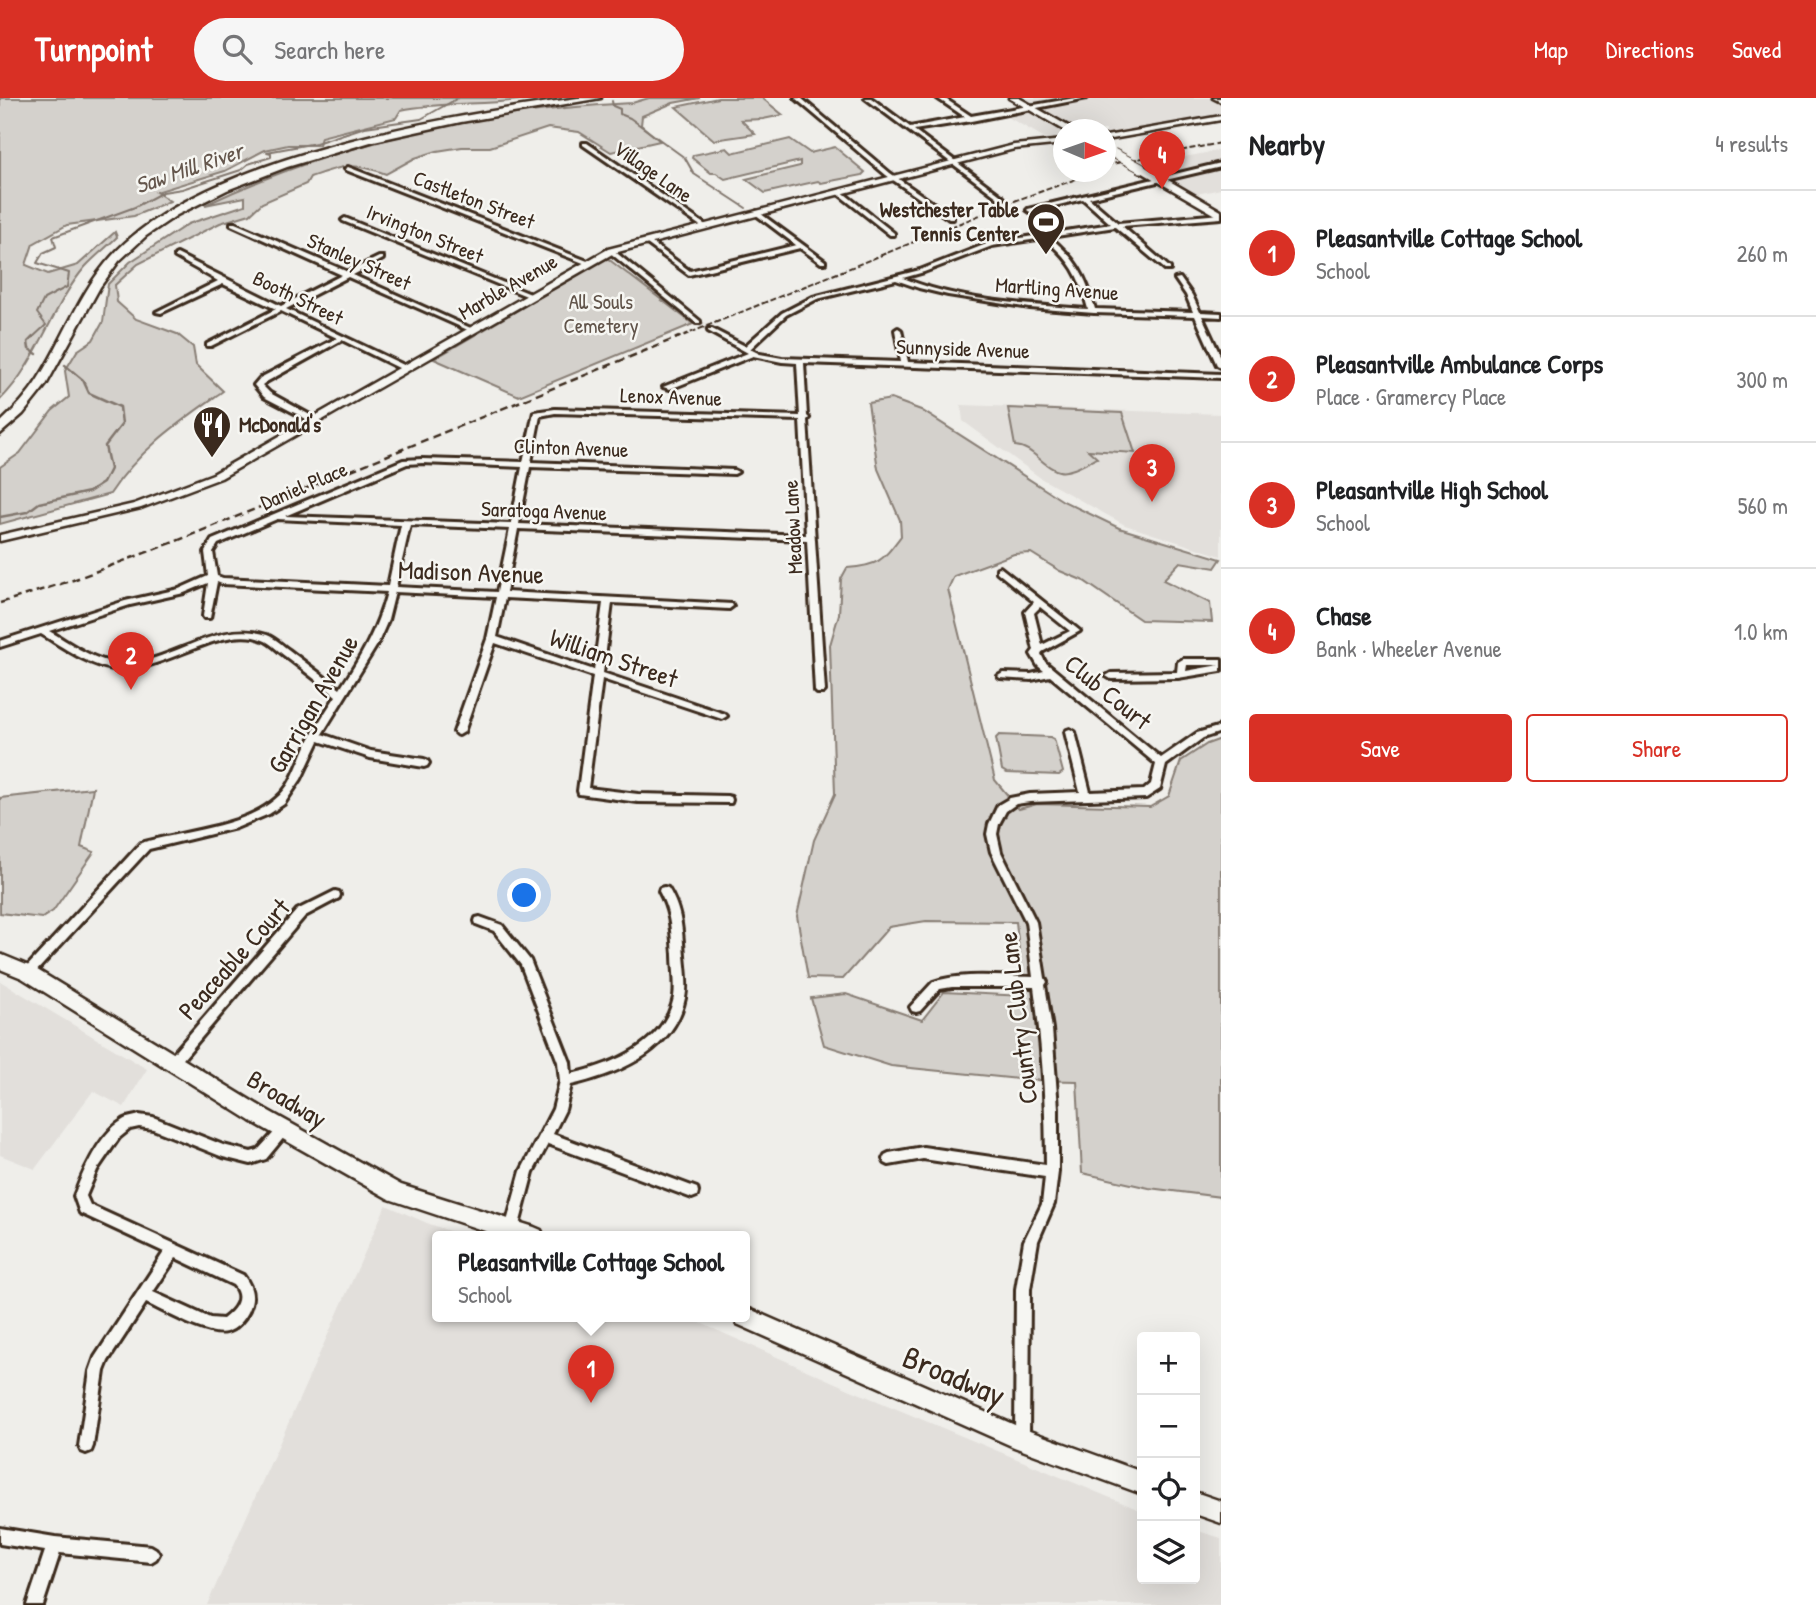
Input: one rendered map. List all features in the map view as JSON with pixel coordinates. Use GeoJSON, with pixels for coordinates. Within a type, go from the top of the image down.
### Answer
{"type":"FeatureCollection","features":[{"type":"Feature","properties":{"kind":"highway"},"geometry":{"type":"LineString","coordinates":[[0,420],[35,379],[80,296],[103,263],[128,238],[175,207],[257,170],[348,141],[453,117],[576,98]]}},
{"type":"Feature","properties":{"kind":"highway"},"geometry":{"type":"LineString","coordinates":[[0,429],[44,380],[88,298],[106,271],[142,234],[174,213],[270,170],[372,138],[478,115],[597,98]]}},
{"type":"Feature","properties":{"kind":"main road"},"geometry":{"type":"LineString","coordinates":[[1015,99],[1053,120]]}},
{"type":"Feature","properties":{"kind":"main road"},"geometry":{"type":"LineString","coordinates":[[1116,155],[1163,179],[1221,216]]}},
{"type":"Feature","properties":{"kind":"main road","name":"Broadway"},"geometry":{"type":"LineString","coordinates":[[0,961],[28,973],[284,1130],[396,1193],[518,1231]]}},
{"type":"Feature","properties":{"kind":"main road","name":"Broadway"},"geometry":{"type":"LineString","coordinates":[[750,1320],[1022,1439],[1137,1481]]}},
{"type":"Feature","properties":{"kind":"main road"},"geometry":{"type":"LineString","coordinates":[[1200,1505],[1221,1513]]}},
{"type":"Feature","properties":{"kind":"street"},"geometry":{"type":"LineString","coordinates":[[798,98],[894,178],[951,218]]}},
{"type":"Feature","properties":{"kind":"street"},"geometry":{"type":"LineString","coordinates":[[868,98],[1000,198]]}},
{"type":"Feature","properties":{"kind":"street"},"geometry":{"type":"LineString","coordinates":[[940,98],[971,119]]}},
{"type":"Feature","properties":{"kind":"street"},"geometry":{"type":"LineString","coordinates":[[909,129],[1084,98]]}},
{"type":"Feature","properties":{"kind":"street"},"geometry":{"type":"LineString","coordinates":[[1116,136],[1219,119]]}},
{"type":"Feature","properties":{"kind":"street","name":"Marble Avenue"},"geometry":{"type":"LineString","coordinates":[[0,538],[110,513],[170,495],[230,469],[611,251],[1023,145],[1053,142]]}},
{"type":"Feature","properties":{"kind":"street","name":"Village Lane"},"geometry":{"type":"LineString","coordinates":[[585,144],[704,226]]}},
{"type":"Feature","properties":{"kind":"street"},"geometry":{"type":"LineString","coordinates":[[1030,209],[1221,165]]}},
{"type":"Feature","properties":{"kind":"street","name":"Castleton Street"},"geometry":{"type":"LineString","coordinates":[[348,169],[587,263]]}},
{"type":"Feature","properties":{"kind":"street"},"geometry":{"type":"LineString","coordinates":[[839,192],[892,234]]}},
{"type":"Feature","properties":{"kind":"street"},"geometry":{"type":"LineString","coordinates":[[1085,198],[1168,269]]}},
{"type":"Feature","properties":{"kind":"street"},"geometry":{"type":"LineString","coordinates":[[757,213],[823,262]]}},
{"type":"Feature","properties":{"kind":"street"},"geometry":{"type":"LineString","coordinates":[[667,387],[748,352],[774,322],[816,298],[922,271],[991,244],[1115,225],[1221,216]]}},
{"type":"Feature","properties":{"kind":"street","name":"Irvington Street"},"geometry":{"type":"LineString","coordinates":[[345,220],[531,296]]}},
{"type":"Feature","properties":{"kind":"street","name":"Stanley Street"},"geometry":{"type":"LineString","coordinates":[[233,224],[472,330]]}},
{"type":"Feature","properties":{"kind":"street"},"geometry":{"type":"LineString","coordinates":[[1043,234],[1073,261],[1082,273],[1091,310]]}},
{"type":"Feature","properties":{"kind":"street"},"geometry":{"type":"LineString","coordinates":[[646,241],[689,273],[800,246]]}},
{"type":"Feature","properties":{"kind":"street"},"geometry":{"type":"LineString","coordinates":[[611,251],[698,323]]}},
{"type":"Feature","properties":{"kind":"street","name":"Booth Street"},"geometry":{"type":"LineString","coordinates":[[177,256],[223,281],[406,368]]}},
{"type":"Feature","properties":{"kind":"street"},"geometry":{"type":"LineString","coordinates":[[209,345],[381,258]]}},
{"type":"Feature","properties":{"kind":"street","name":"Martling Avenue"},"geometry":{"type":"LineString","coordinates":[[895,277],[917,288],[1007,305],[1221,315]]}},
{"type":"Feature","properties":{"kind":"street"},"geometry":{"type":"LineString","coordinates":[[1178,279],[1189,295],[1221,365]]}},
{"type":"Feature","properties":{"kind":"street"},"geometry":{"type":"LineString","coordinates":[[159,312],[223,281]]}},
{"type":"Feature","properties":{"kind":"street","name":"Sunnyside Avenue"},"geometry":{"type":"LineString","coordinates":[[710,330],[764,358],[1221,376]]}},
{"type":"Feature","properties":{"kind":"street"},"geometry":{"type":"LineString","coordinates":[[898,330],[905,364]]}},
{"type":"Feature","properties":{"kind":"street"},"geometry":{"type":"LineString","coordinates":[[315,420],[267,394],[258,385],[341,338]]}},
{"type":"Feature","properties":{"kind":"street","name":"Meadow Lane"},"geometry":{"type":"LineString","coordinates":[[800,361],[820,691]]}},
{"type":"Feature","properties":{"kind":"street","name":"Lenox Avenue"},"geometry":{"type":"LineString","coordinates":[[526,464],[537,414],[555,411],[805,418]]}},
{"type":"Feature","properties":{"kind":"street","name":"Clinton Avenue"},"geometry":{"type":"LineString","coordinates":[[406,462],[422,460],[734,472]]}},
{"type":"Feature","properties":{"kind":"street","name":"Daniel Place"},"geometry":{"type":"LineString","coordinates":[[213,577],[209,552],[215,542],[406,462]]}},
{"type":"Feature","properties":{"kind":"street"},"geometry":{"type":"LineString","coordinates":[[459,732],[492,639],[516,527],[526,464]]}},
{"type":"Feature","properties":{"kind":"street","name":"Saratoga Avenue"},"geometry":{"type":"LineString","coordinates":[[277,518],[811,538]]}},
{"type":"Feature","properties":{"kind":"street","name":"Garrigan Avenue"},"geometry":{"type":"LineString","coordinates":[[28,973],[145,846],[168,838],[228,826],[250,818],[280,801],[295,781],[316,736],[379,630],[405,523]]}},
{"type":"Feature","properties":{"kind":"street","name":"Club Court"},"geometry":{"type":"LineString","coordinates":[[1000,570],[1076,631],[1039,650],[1036,654],[1041,664],[1161,763]]}},
{"type":"Feature","properties":{"kind":"street"},"geometry":{"type":"LineString","coordinates":[[207,616],[213,577]]}},
{"type":"Feature","properties":{"kind":"street"},"geometry":{"type":"LineString","coordinates":[[0,644],[128,603],[181,591],[213,577]]}},
{"type":"Feature","properties":{"kind":"street","name":"Madison Avenue"},"geometry":{"type":"LineString","coordinates":[[213,577],[222,581],[729,606]]}},
{"type":"Feature","properties":{"kind":"street"},"geometry":{"type":"LineString","coordinates":[[608,600],[583,791],[638,798],[727,800]]}},
{"type":"Feature","properties":{"kind":"street","name":"Club Court"},"geometry":{"type":"LineString","coordinates":[[1039,650],[1029,612],[1040,602]]}},
{"type":"Feature","properties":{"kind":"street"},"geometry":{"type":"LineString","coordinates":[[42,631],[101,662],[123,666],[237,634],[257,634],[267,638],[340,694]]}},
{"type":"Feature","properties":{"kind":"street","name":"William Street"},"geometry":{"type":"LineString","coordinates":[[492,639],[722,716]]}},
{"type":"Feature","properties":{"kind":"street"},"geometry":{"type":"LineString","coordinates":[[1183,674],[1183,662],[1221,662]]}},
{"type":"Feature","properties":{"kind":"street"},"geometry":{"type":"LineString","coordinates":[[1111,676],[1183,674],[1221,668]]}},
{"type":"Feature","properties":{"kind":"street"},"geometry":{"type":"LineString","coordinates":[[1003,677],[1031,677],[1051,673]]}},
{"type":"Feature","properties":{"kind":"street","name":"Country Club Lane"},"geometry":{"type":"LineString","coordinates":[[1022,1439],[1023,1289],[1031,1241],[1048,1204],[1052,1172],[1052,1108],[1041,982],[1031,922],[996,852],[992,834],[994,824],[1002,808],[1014,801],[1030,798],[1146,794],[1156,786],[1161,763],[1200,735],[1221,729]]}},
{"type":"Feature","properties":{"kind":"street"},"geometry":{"type":"LineString","coordinates":[[1070,732],[1086,797]]}},
{"type":"Feature","properties":{"kind":"street"},"geometry":{"type":"LineString","coordinates":[[316,736],[370,754],[424,763]]}},
{"type":"Feature","properties":{"kind":"street"},"geometry":{"type":"LineString","coordinates":[[566,1081],[592,1076],[630,1060],[655,1041],[674,1015],[680,998],[677,917],[673,903],[664,891]]}},
{"type":"Feature","properties":{"kind":"street","name":"Peaceable Court"},"geometry":{"type":"LineString","coordinates":[[174,1061],[302,913],[335,895]]}},
{"type":"Feature","properties":{"kind":"street"},"geometry":{"type":"LineString","coordinates":[[480,921],[498,928],[527,963],[564,1062],[566,1081],[559,1110],[547,1138],[527,1171],[512,1229]]}},
{"type":"Feature","properties":{"kind":"street"},"geometry":{"type":"LineString","coordinates":[[916,1007],[937,985],[1041,982]]}},
{"type":"Feature","properties":{"kind":"street"},"geometry":{"type":"LineString","coordinates":[[144,1295],[217,1327],[233,1321],[242,1311],[246,1300],[244,1285],[85,1209],[80,1196],[86,1179],[116,1134],[127,1124],[139,1121],[153,1123],[223,1151],[251,1158],[262,1155],[284,1130]]}},
{"type":"Feature","properties":{"kind":"street"},"geometry":{"type":"LineString","coordinates":[[547,1138],[692,1192]]}},
{"type":"Feature","properties":{"kind":"street"},"geometry":{"type":"LineString","coordinates":[[889,1159],[923,1153],[1052,1172]]}},
{"type":"Feature","properties":{"kind":"street"},"geometry":{"type":"LineString","coordinates":[[86,1446],[97,1371],[102,1357],[173,1250]]}},
{"type":"Feature","properties":{"kind":"street"},"geometry":{"type":"LineString","coordinates":[[0,1536],[55,1545],[151,1554]]}},
{"type":"Feature","properties":{"kind":"street"},"geometry":{"type":"LineString","coordinates":[[35,1605],[55,1545]]}},
{"type":"Feature","properties":{"kind":"shaded area"},"geometry":{"type":"Polygon","coordinates":[[[1024,98],[1211,98],[1221,103],[1221,115],[1116,134],[1116,119],[1053,119],[1053,139],[1047,139],[1004,115],[1036,107],[1024,98]]]}},
{"type":"Feature","properties":{"kind":"shaded area"},"geometry":{"type":"Polygon","coordinates":[[[1221,150],[1221,189],[1197,194],[1143,165],[1221,150]]]}},
{"type":"Feature","properties":{"kind":"shaded area"},"geometry":{"type":"Polygon","coordinates":[[[961,405],[1221,414],[1221,556],[1125,525],[1042,479],[963,421],[961,405]]]}},
{"type":"Feature","properties":{"kind":"shaded area"},"geometry":{"type":"Polygon","coordinates":[[[0,981],[147,1069],[124,1107],[93,1091],[35,1169],[0,1155],[0,981]]]}},
{"type":"Feature","properties":{"kind":"shaded area"},"geometry":{"type":"Polygon","coordinates":[[[386,1205],[449,1231],[432,1231],[432,1322],[698,1322],[851,1390],[1137,1509],[1137,1584],[1200,1584],[1200,1532],[1221,1538],[1221,1605],[207,1605],[386,1205]]]}},
{"type":"Feature","properties":{"kind":"green space"},"geometry":{"type":"Polygon","coordinates":[[[0,98],[533,98],[401,110],[396,118],[321,137],[319,145],[288,145],[265,150],[225,171],[156,192],[170,201],[134,216],[67,225],[33,244],[26,265],[48,274],[78,265],[115,232],[117,237],[89,263],[73,283],[25,369],[0,400],[0,98]]]}},
{"type":"Feature","properties":{"kind":"green space"},"geometry":{"type":"Polygon","coordinates":[[[649,98],[700,98],[673,103],[642,116],[641,125],[660,141],[611,152],[579,132],[548,128],[490,147],[462,147],[437,151],[415,158],[386,174],[355,166],[331,170],[310,177],[306,184],[262,203],[250,214],[220,223],[138,264],[115,285],[117,302],[136,319],[177,334],[193,347],[196,365],[223,391],[147,450],[110,494],[0,524],[0,467],[20,453],[52,411],[69,397],[65,371],[77,351],[93,340],[103,322],[108,284],[130,262],[188,224],[245,205],[245,197],[205,205],[307,163],[414,133],[523,113],[632,103],[649,98]]]}},
{"type":"Feature","properties":{"kind":"green space"},"geometry":{"type":"Polygon","coordinates":[[[718,98],[762,98],[783,115],[741,120],[755,134],[714,140],[676,107],[718,98]]]}},
{"type":"Feature","properties":{"kind":"green space"},"geometry":{"type":"Polygon","coordinates":[[[790,139],[810,153],[835,147],[865,172],[862,175],[821,183],[818,181],[765,193],[746,179],[800,166],[800,161],[725,179],[711,173],[692,158],[693,155],[727,148],[732,153],[790,139]]]}},
{"type":"Feature","properties":{"kind":"green space","name":"All Souls Cemetery"},"geometry":{"type":"Polygon","coordinates":[[[607,258],[693,324],[519,396],[434,359],[607,258]]]}},
{"type":"Feature","properties":{"kind":"green space"},"geometry":{"type":"Polygon","coordinates":[[[891,399],[921,410],[1063,501],[1119,528],[1221,559],[1215,568],[1180,562],[1163,580],[1210,603],[1212,622],[1141,620],[1084,581],[1060,571],[1031,553],[1014,554],[954,576],[948,589],[995,780],[1019,809],[1037,804],[1150,807],[1169,796],[1181,761],[1207,744],[1221,739],[1221,1197],[1149,1188],[1082,1173],[1077,1081],[1028,1080],[891,1066],[824,1045],[811,998],[846,994],[922,1020],[944,992],[1024,996],[1016,922],[926,921],[889,927],[843,979],[808,978],[797,916],[814,840],[835,794],[830,645],[839,614],[841,579],[847,568],[866,566],[879,561],[901,536],[900,520],[878,469],[868,403],[891,399]]]}},
{"type":"Feature","properties":{"kind":"green space"},"geometry":{"type":"Polygon","coordinates":[[[1008,408],[1122,413],[1135,453],[1088,450],[1097,458],[1073,469],[1053,469],[1028,450],[1015,446],[1008,408]]]}},
{"type":"Feature","properties":{"kind":"green space"},"geometry":{"type":"Polygon","coordinates":[[[999,735],[1054,739],[1063,772],[1059,775],[1007,773],[1002,770],[996,738],[999,735]]]}},
{"type":"Feature","properties":{"kind":"green space"},"geometry":{"type":"Polygon","coordinates":[[[93,788],[81,847],[94,852],[53,911],[42,918],[0,913],[0,798],[93,788]]]}},
{"type":"Feature","properties":{"kind":"waterway","name":"Saw Mill River"},"geometry":{"type":"LineString","coordinates":[[31,339],[46,325],[37,313],[44,299],[67,287],[69,273],[37,263],[43,253],[56,247],[53,237],[135,207],[163,192],[182,189],[241,170],[248,164],[271,157],[271,153],[267,152],[316,143],[365,127],[421,119],[458,98]]}},
{"type":"Feature","properties":{"kind":"waterway"},"geometry":{"type":"LineString","coordinates":[[612,101],[613,106],[620,109],[620,114],[630,118],[685,158],[694,174],[746,208]]}},
{"type":"Feature","properties":{"kind":"waterway","name":"Saw Mill River"},"geometry":{"type":"LineString","coordinates":[[31,339],[28,342],[29,349],[37,354]]}},
{"type":"Feature","properties":{"kind":"waterway","name":"Saw Mill River"},"geometry":{"type":"LineString","coordinates":[[0,517],[27,512],[39,503],[89,492],[103,483],[110,469],[105,446],[122,424],[120,407],[89,393],[83,380],[65,365]]}},
{"type":"Feature","properties":{"kind":"tunnel"},"geometry":{"type":"LineString","coordinates":[[698,322],[710,330]]}},
{"type":"Feature","properties":{"kind":"railway"},"geometry":{"type":"LineString","coordinates":[[1116,163],[1221,143]]}},
{"type":"Feature","properties":{"kind":"railway"},"geometry":{"type":"LineString","coordinates":[[675,339],[1017,200],[1068,182]]}},
{"type":"Feature","properties":{"kind":"railway"},"geometry":{"type":"LineString","coordinates":[[0,603],[73,580],[174,542],[679,337]]}},
{"type":"Feature","properties":{"kind":"place","name":"Chase"},"geometry":{"type":"Point","coordinates":[1162,189]}},
{"type":"Feature","properties":{"kind":"place","name":"Westchester Table Tennis Center"},"geometry":{"type":"Point","coordinates":[1046,256]}},
{"type":"Feature","properties":{"kind":"place","name":"McDonald's"},"geometry":{"type":"Point","coordinates":[212,459]}},
{"type":"Feature","properties":{"kind":"place","name":"Pleasantville High School"},"geometry":{"type":"Point","coordinates":[1152,502]}},
{"type":"Feature","properties":{"kind":"place","name":"Pleasantville Ambulance Corps"},"geometry":{"type":"Point","coordinates":[131,690]}},
{"type":"Feature","properties":{"kind":"place","name":"Pleasantville Cottage School"},"geometry":{"type":"Point","coordinates":[591,1403]}}]}
